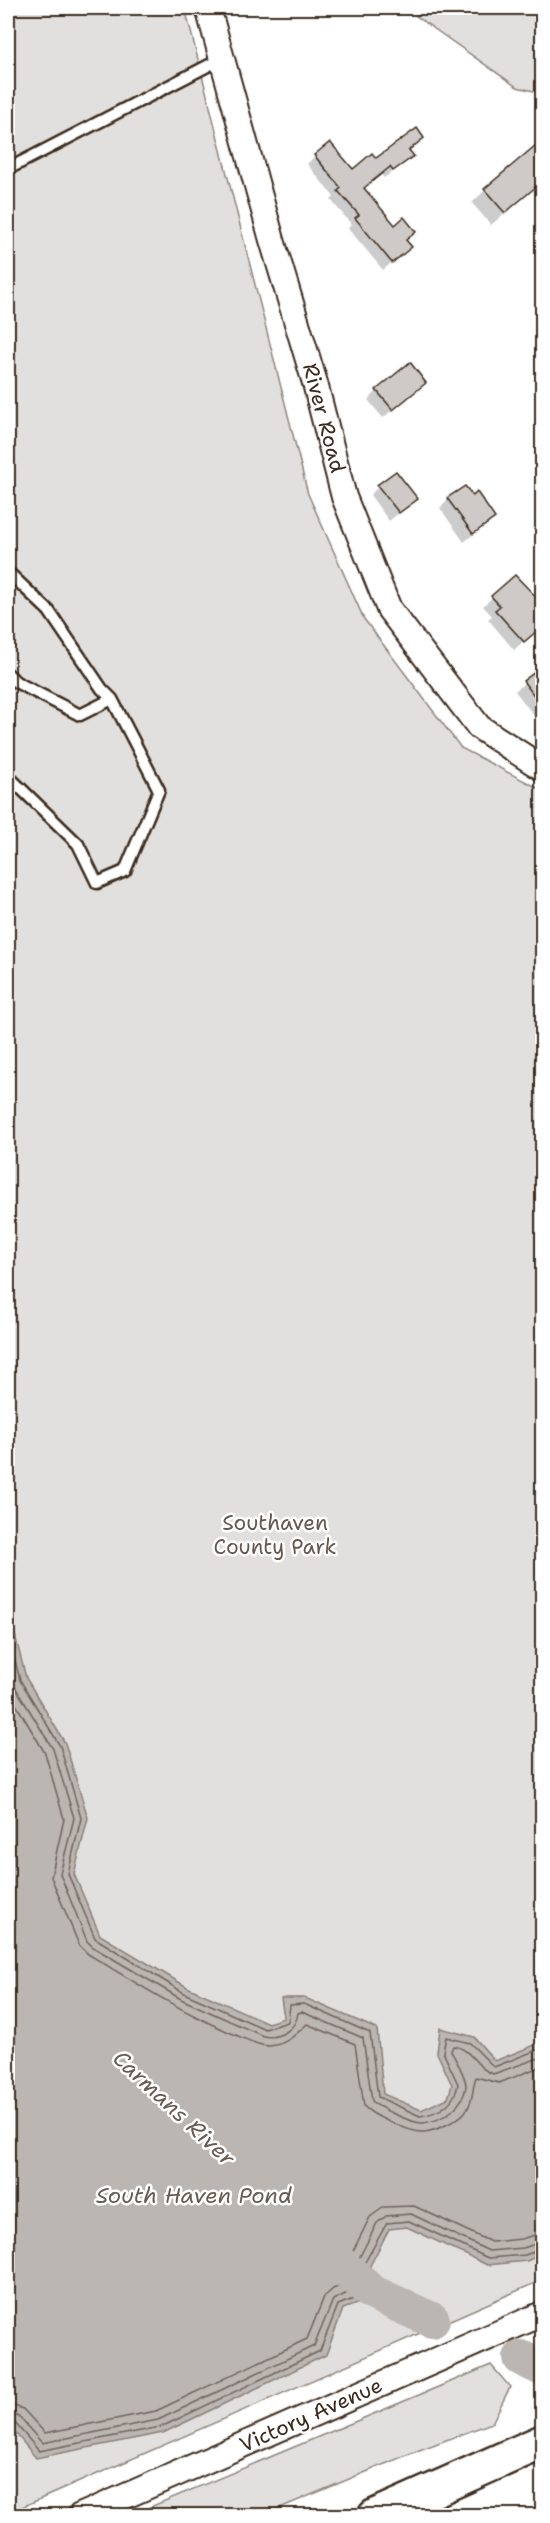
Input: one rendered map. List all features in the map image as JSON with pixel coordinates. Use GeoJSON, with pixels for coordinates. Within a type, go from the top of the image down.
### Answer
{"type":"FeatureCollection","features":[{"type":"Feature","properties":{"kind":"highway"},"geometry":{"type":"LineString","coordinates":[[375,2516],[543,2442]]}},
{"type":"Feature","properties":{"kind":"street","name":"River Road"},"geometry":{"type":"LineString","coordinates":[[207,8],[315,383],[344,497],[389,609],[479,727],[543,768]]}},
{"type":"Feature","properties":{"kind":"street","name":"Victory Avenue"},"geometry":{"type":"LineString","coordinates":[[80,2516],[543,2314]]}},
{"type":"Feature","properties":{"kind":"lane"},"geometry":{"type":"LineString","coordinates":[[8,169],[222,58]]}},
{"type":"Feature","properties":{"kind":"lane"},"geometry":{"type":"LineString","coordinates":[[8,572],[49,611],[102,689],[112,699],[159,790],[125,871],[97,884],[78,844],[8,776]]}},
{"type":"Feature","properties":{"kind":"lane"},"geometry":{"type":"LineString","coordinates":[[8,674],[16,682],[80,715],[112,699]]}},
{"type":"Feature","properties":{"kind":"green space","name":"Southaven County Park"},"geometry":{"type":"Polygon","coordinates":[[[8,8],[185,8],[308,494],[364,619],[461,748],[542,790],[542,2280],[8,2513],[8,8]]]}},
{"type":"Feature","properties":{"kind":"green space"},"geometry":{"type":"Polygon","coordinates":[[[426,8],[542,8],[542,93],[517,87],[416,16],[426,8]]]}},
{"type":"Feature","properties":{"kind":"green space"},"geometry":{"type":"Polygon","coordinates":[[[491,2365],[510,2387],[492,2423],[414,2452],[263,2515],[131,2515],[491,2365]]]}},
{"type":"Feature","properties":{"kind":"water","name":"South Haven Pond"},"geometry":{"type":"Polygon","coordinates":[[[8,1624],[14,1631],[26,1678],[65,1743],[88,1818],[74,1874],[100,1935],[187,1987],[268,2023],[284,2018],[281,1998],[305,1998],[377,2029],[383,2094],[421,2110],[448,2098],[452,2085],[437,2053],[440,2028],[474,2037],[495,2061],[542,2042],[542,2254],[527,2261],[487,2265],[407,2227],[389,2229],[370,2266],[372,2276],[377,2278],[366,2305],[359,2303],[343,2309],[326,2355],[163,2433],[36,2458],[8,2424],[8,1624]]]}},
{"type":"Feature","properties":{"kind":"building"},"geometry":{"type":"Polygon","coordinates":[[[417,128],[424,138],[409,150],[414,156],[393,171],[390,167],[364,188],[395,225],[404,217],[416,232],[406,240],[412,247],[392,263],[355,218],[359,215],[338,191],[341,188],[314,155],[330,142],[353,169],[372,153],[376,158],[417,128]]]}},
{"type":"Feature","properties":{"kind":"building"},"geometry":{"type":"Polygon","coordinates":[[[536,145],[543,153],[543,181],[505,213],[484,189],[536,145]]]}},
{"type":"Feature","properties":{"kind":"building"},"geometry":{"type":"Polygon","coordinates":[[[410,362],[426,383],[393,410],[376,390],[410,362]]]}},
{"type":"Feature","properties":{"kind":"building"},"geometry":{"type":"Polygon","coordinates":[[[396,471],[418,499],[399,513],[377,485],[396,471]]]}},
{"type":"Feature","properties":{"kind":"building"},"geometry":{"type":"Polygon","coordinates":[[[465,486],[473,496],[477,492],[495,518],[473,534],[447,498],[465,486]]]}},
{"type":"Feature","properties":{"kind":"building"},"geometry":{"type":"Polygon","coordinates":[[[515,575],[543,604],[543,626],[524,642],[495,610],[500,606],[491,596],[515,575]]]}},
{"type":"Feature","properties":{"kind":"building"},"geometry":{"type":"Polygon","coordinates":[[[543,666],[543,707],[523,681],[543,666]]]}},
{"type":"Feature","properties":{"kind":"waterway","name":"Carmans River"},"geometry":{"type":"LineString","coordinates":[[336,2260],[371,2292],[432,2320]]}},
{"type":"Feature","properties":{"kind":"waterway","name":"Carmans River"},"geometry":{"type":"LineString","coordinates":[[521,2358],[542,2368]]}}]}
